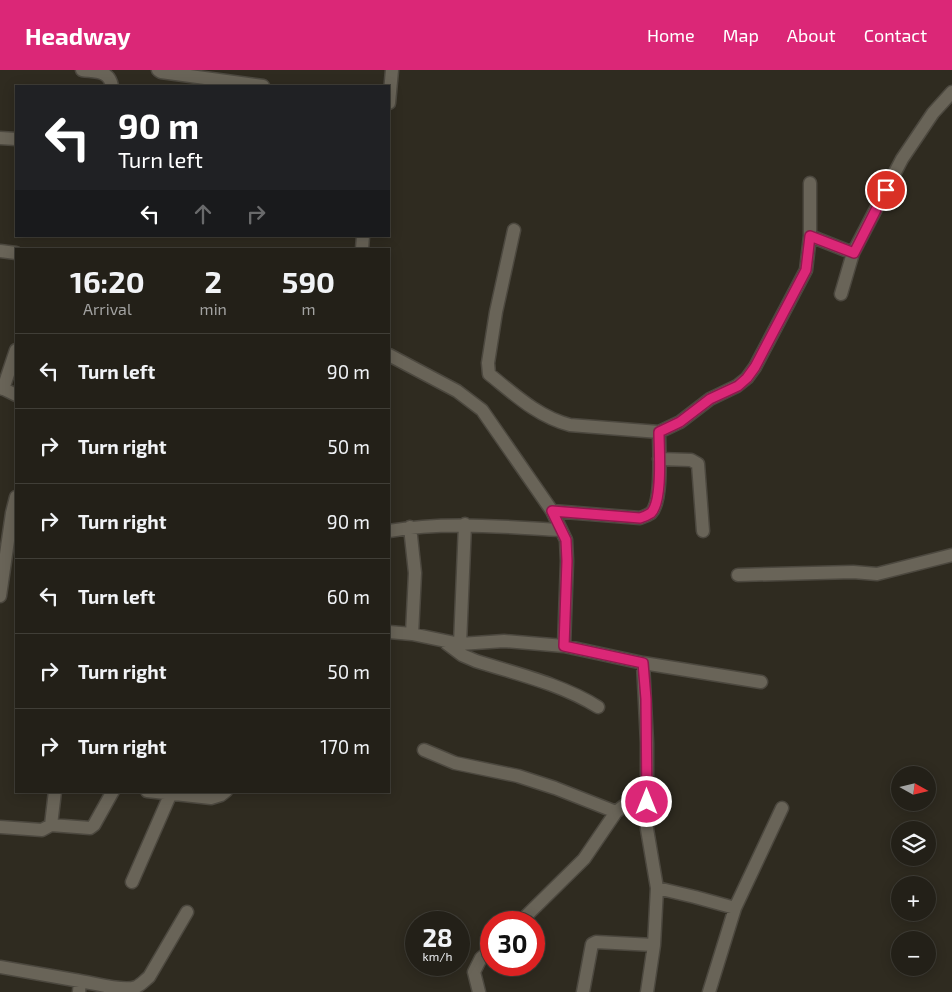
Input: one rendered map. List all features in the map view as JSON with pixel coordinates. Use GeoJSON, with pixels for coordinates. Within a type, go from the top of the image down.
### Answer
{"type":"FeatureCollection","features":[{"type":"Feature","properties":{"kind":"street"},"geometry":{"type":"LineString","coordinates":[[82,70],[106,75],[110,78],[112,85]]}},
{"type":"Feature","properties":{"kind":"street"},"geometry":{"type":"LineString","coordinates":[[158,70],[161,72],[256,85]]}},
{"type":"Feature","properties":{"kind":"street"},"geometry":{"type":"LineString","coordinates":[[390,92],[392,70]]}},
{"type":"Feature","properties":{"kind":"street"},"geometry":{"type":"LineString","coordinates":[[841,294],[854,253],[902,159],[933,113],[952,92]]}},
{"type":"Feature","properties":{"kind":"street"},"geometry":{"type":"LineString","coordinates":[[0,138],[15,139]]}},
{"type":"Feature","properties":{"kind":"street"},"geometry":{"type":"LineString","coordinates":[[514,230],[496,312],[488,363],[489,374],[540,413],[556,421],[570,425],[659,432],[680,422],[710,399],[738,386],[755,367],[806,270],[810,236],[810,182]]}},
{"type":"Feature","properties":{"kind":"street"},"geometry":{"type":"LineString","coordinates":[[810,236],[854,253]]}},
{"type":"Feature","properties":{"kind":"street"},"geometry":{"type":"LineString","coordinates":[[0,250],[15,253]]}},
{"type":"Feature","properties":{"kind":"street"},"geometry":{"type":"LineString","coordinates":[[15,353],[2,388],[15,394]]}},
{"type":"Feature","properties":{"kind":"street"},"geometry":{"type":"LineString","coordinates":[[390,356],[457,391],[482,410],[552,511],[566,540],[564,646]]}},
{"type":"Feature","properties":{"kind":"street"},"geometry":{"type":"LineString","coordinates":[[552,511],[640,518],[651,513],[659,490],[659,432]]}},
{"type":"Feature","properties":{"kind":"street"},"geometry":{"type":"LineString","coordinates":[[659,459],[691,460],[698,464],[703,531]]}},
{"type":"Feature","properties":{"kind":"street"},"geometry":{"type":"LineString","coordinates":[[0,596],[15,501]]}},
{"type":"Feature","properties":{"kind":"street"},"geometry":{"type":"LineString","coordinates":[[390,530],[465,524],[562,530]]}},
{"type":"Feature","properties":{"kind":"street"},"geometry":{"type":"LineString","coordinates":[[460,644],[465,524]]}},
{"type":"Feature","properties":{"kind":"street"},"geometry":{"type":"LineString","coordinates":[[410,527],[415,573],[412,634]]}},
{"type":"Feature","properties":{"kind":"street"},"geometry":{"type":"LineString","coordinates":[[738,575],[853,572],[877,574],[952,555]]}},
{"type":"Feature","properties":{"kind":"street"},"geometry":{"type":"LineString","coordinates":[[390,632],[412,634],[460,644],[504,641],[564,646],[643,663],[761,682]]}},
{"type":"Feature","properties":{"kind":"street"},"geometry":{"type":"LineString","coordinates":[[442,640],[462,655],[564,690],[582,697],[598,707]]}},
{"type":"Feature","properties":{"kind":"street"},"geometry":{"type":"LineString","coordinates":[[643,663],[646,699],[647,829],[657,888],[654,945],[647,992]]}},
{"type":"Feature","properties":{"kind":"street"},"geometry":{"type":"LineString","coordinates":[[424,750],[455,762],[518,776],[616,812]]}},
{"type":"Feature","properties":{"kind":"street"},"geometry":{"type":"LineString","coordinates":[[531,911],[584,859],[616,812],[647,788]]}},
{"type":"Feature","properties":{"kind":"street"},"geometry":{"type":"LineString","coordinates":[[50,825],[55,793]]}},
{"type":"Feature","properties":{"kind":"street"},"geometry":{"type":"LineString","coordinates":[[0,827],[42,830],[50,825],[90,828],[94,826],[112,793]]}},
{"type":"Feature","properties":{"kind":"street"},"geometry":{"type":"LineString","coordinates":[[132,882],[171,793],[211,798],[224,793]]}},
{"type":"Feature","properties":{"kind":"street"},"geometry":{"type":"LineString","coordinates":[[709,992],[735,908],[782,808]]}},
{"type":"Feature","properties":{"kind":"street"},"geometry":{"type":"LineString","coordinates":[[657,888],[735,908]]}},
{"type":"Feature","properties":{"kind":"street"},"geometry":{"type":"LineString","coordinates":[[0,966],[79,986],[135,987],[142,984],[149,977],[187,912]]}},
{"type":"Feature","properties":{"kind":"street"},"geometry":{"type":"LineString","coordinates":[[583,992],[592,944],[596,942],[654,945]]}},
{"type":"Feature","properties":{"kind":"street"},"geometry":{"type":"LineString","coordinates":[[479,992],[474,972],[480,960]]}},
{"type":"Feature","properties":{"kind":"route"},"geometry":{"type":"LineString","coordinates":[[647,802],[646,699],[643,663],[564,646],[566,540],[552,511],[640,518],[651,513],[659,490],[659,432],[680,422],[710,399],[738,386],[747,378],[755,367],[806,270],[810,236],[854,253],[886,190]]}}]}
